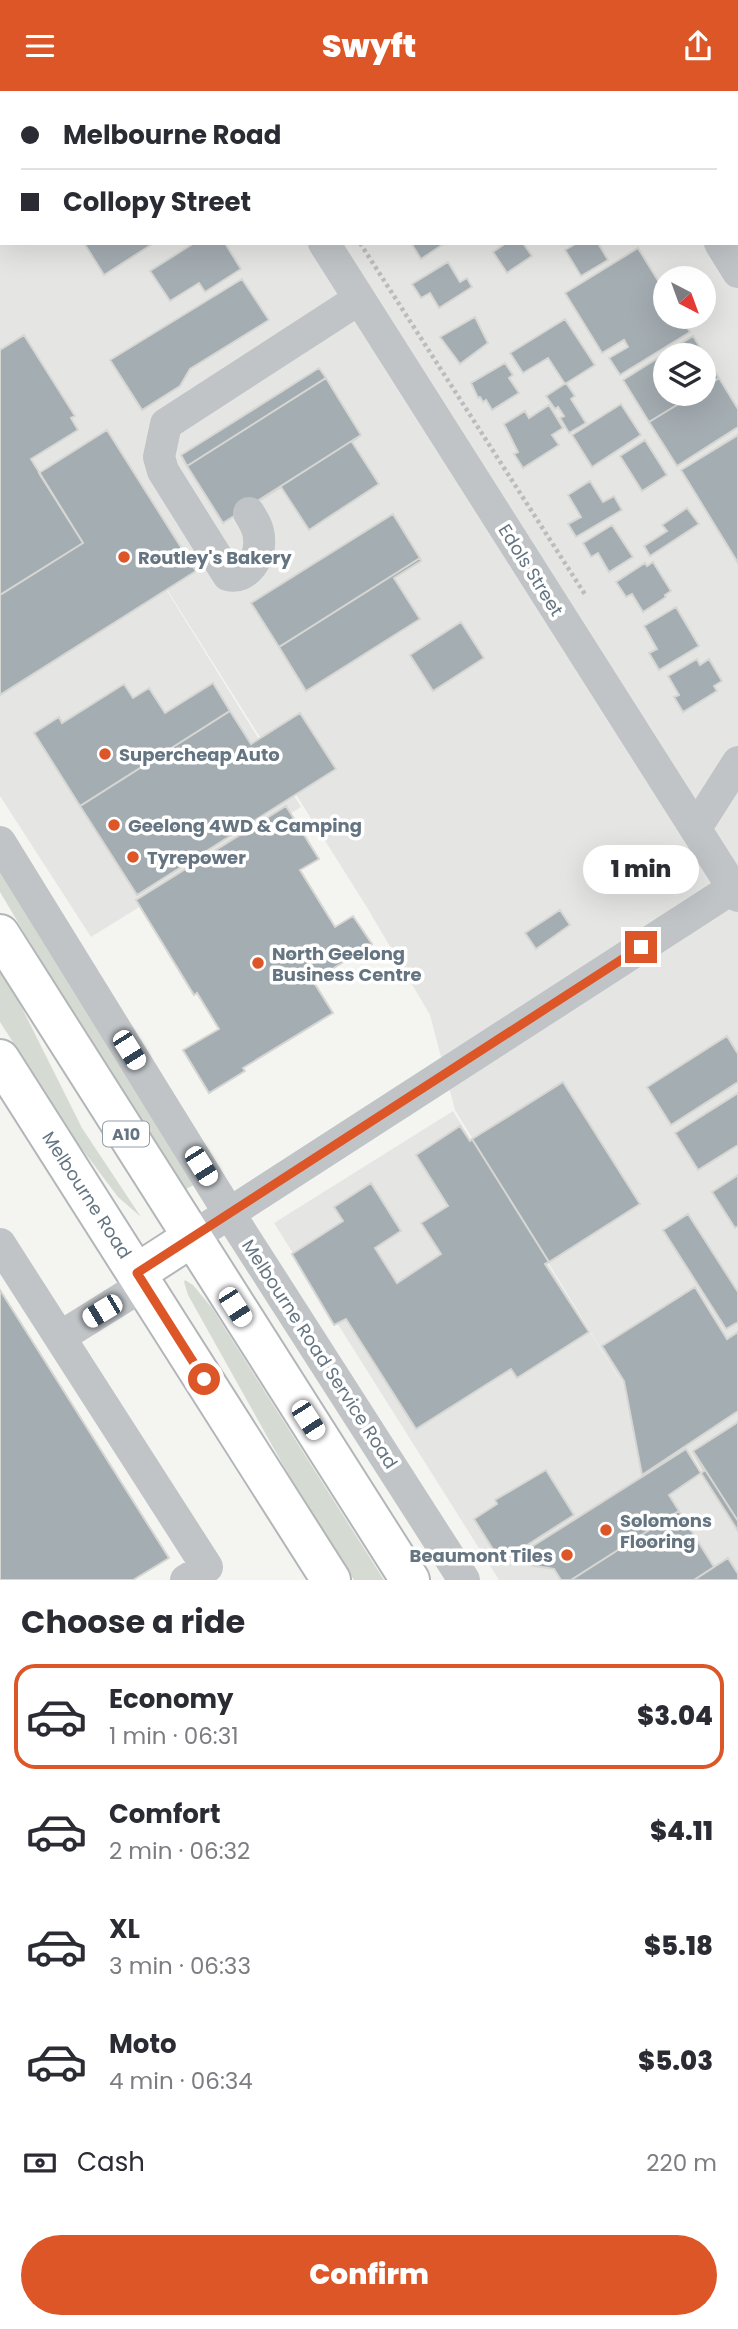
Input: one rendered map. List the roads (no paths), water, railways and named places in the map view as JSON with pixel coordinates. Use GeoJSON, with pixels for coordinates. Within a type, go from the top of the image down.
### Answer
{"type":"FeatureCollection","features":[{"type":"Feature","properties":{"kind":"highway","name":"A10"},"geometry":{"type":"LineString","coordinates":[[0,934],[410,1580]]}},
{"type":"Feature","properties":{"kind":"highway","name":"Melbourne Road"},"geometry":{"type":"LineString","coordinates":[[0,1059],[331,1580]]}},
{"type":"Feature","properties":{"kind":"highway"},"geometry":{"type":"LineString","coordinates":[[0,1089],[71,1168]]}},
{"type":"Feature","properties":{"kind":"highway"},"geometry":{"type":"LineString","coordinates":[[141,1279],[191,1238]]}},
{"type":"Feature","properties":{"kind":"street","name":"Edols Street"},"geometry":{"type":"LineString","coordinates":[[325,245],[735,892]]}},
{"type":"Feature","properties":{"kind":"street"},"geometry":{"type":"LineString","coordinates":[[721,245],[738,272]]}},
{"type":"Feature","properties":{"kind":"street"},"geometry":{"type":"LineString","coordinates":[[249,513],[255,523],[260,547],[252,566],[246,572],[236,577],[228,575],[163,471],[159,457],[166,424],[359,299]]}},
{"type":"Feature","properties":{"kind":"street"},"geometry":{"type":"LineString","coordinates":[[696,828],[738,762]]}},
{"type":"Feature","properties":{"kind":"street","name":"Melbourne Road Service Road"},"geometry":{"type":"LineString","coordinates":[[0,842],[229,1213],[464,1580]]}},
{"type":"Feature","properties":{"kind":"street"},"geometry":{"type":"LineString","coordinates":[[191,1238],[735,892]]}},
{"type":"Feature","properties":{"kind":"street"},"geometry":{"type":"LineString","coordinates":[[0,1244],[207,1567],[186,1580]]}},
{"type":"Feature","properties":{"kind":"street"},"geometry":{"type":"LineString","coordinates":[[60,1337],[141,1279]]}},
{"type":"Feature","properties":{"kind":"place","name":"Routley's Bakery"},"geometry":{"type":"Point","coordinates":[124,557]}},
{"type":"Feature","properties":{"kind":"place","name":"Supercheap Auto"},"geometry":{"type":"Point","coordinates":[105,754]}},
{"type":"Feature","properties":{"kind":"place","name":"Geelong 4WD & Camping"},"geometry":{"type":"Point","coordinates":[114,825]}},
{"type":"Feature","properties":{"kind":"place","name":"Tyrepower"},"geometry":{"type":"Point","coordinates":[133,857]}},
{"type":"Feature","properties":{"kind":"place","name":"North Geelong Business Centre"},"geometry":{"type":"Point","coordinates":[258,963]}},
{"type":"Feature","properties":{"kind":"place","name":"Solomons Flooring"},"geometry":{"type":"Point","coordinates":[606,1530]}},
{"type":"Feature","properties":{"kind":"place","name":"Beaumont Tiles"},"geometry":{"type":"Point","coordinates":[567,1555]}}]}
